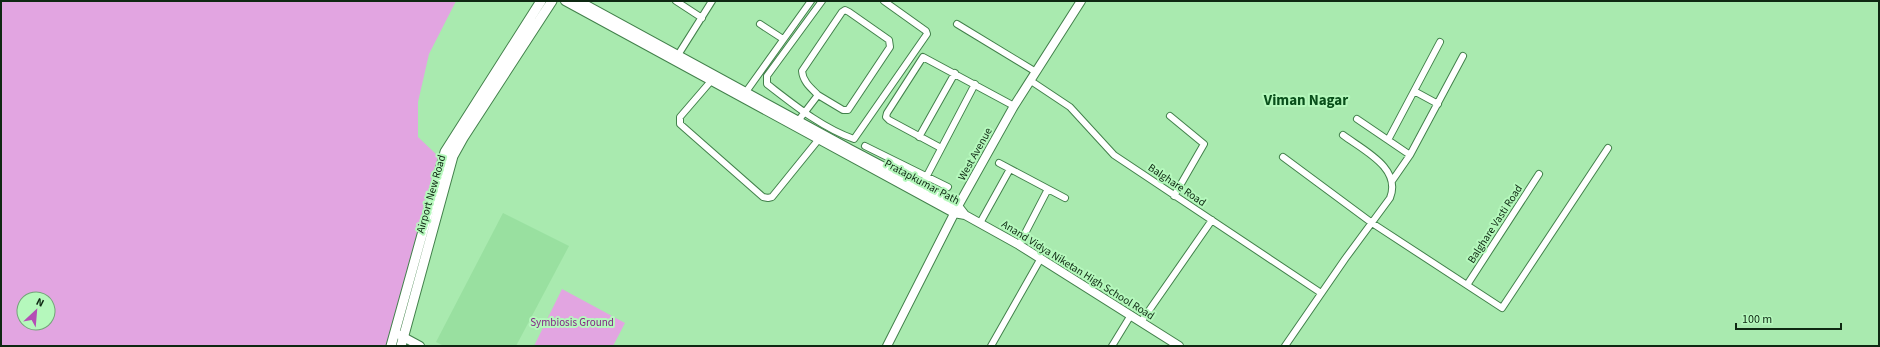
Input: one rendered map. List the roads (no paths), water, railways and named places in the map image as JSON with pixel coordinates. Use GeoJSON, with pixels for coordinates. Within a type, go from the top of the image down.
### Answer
{"type":"FeatureCollection","features":[{"type":"Feature","properties":{"kind":"main road","name":"Airport New Road"},"geometry":{"type":"LineString","coordinates":[[398,342],[445,152],[541,1]]}},
{"type":"Feature","properties":{"kind":"main road","name":"Airport New Road"},"geometry":{"type":"LineString","coordinates":[[398,342],[453,156],[463,138],[552,1]]}},
{"type":"Feature","properties":{"kind":"street","name":"Pratapkumar Path"},"geometry":{"type":"LineString","coordinates":[[565,1],[659,48],[678,55],[819,139],[921,187],[956,209]]}},
{"type":"Feature","properties":{"kind":"street","name":"Pratapkumar Path"},"geometry":{"type":"LineString","coordinates":[[578,1],[711,80],[798,121],[849,152],[965,214]]}},
{"type":"Feature","properties":{"kind":"street"},"geometry":{"type":"LineString","coordinates":[[676,1],[702,18]]}},
{"type":"Feature","properties":{"kind":"street"},"geometry":{"type":"LineString","coordinates":[[678,55],[712,1]]}},
{"type":"Feature","properties":{"kind":"street"},"geometry":{"type":"LineString","coordinates":[[744,95],[809,3],[801,1]]}},
{"type":"Feature","properties":{"kind":"street"},"geometry":{"type":"LineString","coordinates":[[822,1],[767,76],[766,80],[767,84],[805,111],[842,134],[854,138],[926,34],[926,31],[884,1]]}},
{"type":"Feature","properties":{"kind":"street","name":"West Avenue"},"geometry":{"type":"LineString","coordinates":[[887,346],[956,209],[1014,106],[1082,1]]}},
{"type":"Feature","properties":{"kind":"street"},"geometry":{"type":"LineString","coordinates":[[845,10],[888,40],[890,47],[848,110],[843,110],[818,95],[802,77],[802,71],[845,10]]}},
{"type":"Feature","properties":{"kind":"street"},"geometry":{"type":"LineString","coordinates":[[760,24],[783,39]]}},
{"type":"Feature","properties":{"kind":"street"},"geometry":{"type":"LineString","coordinates":[[957,24],[1036,72]]}},
{"type":"Feature","properties":{"kind":"street"},"geometry":{"type":"LineString","coordinates":[[1388,140],[1440,42]]}},
{"type":"Feature","properties":{"kind":"street"},"geometry":{"type":"LineString","coordinates":[[1392,181],[1410,155],[1463,56]]}},
{"type":"Feature","properties":{"kind":"street"},"geometry":{"type":"LineString","coordinates":[[941,148],[919,137],[886,117],[887,113],[923,57],[1014,106]]}},
{"type":"Feature","properties":{"kind":"street"},"geometry":{"type":"LineString","coordinates":[[919,137],[955,73]]}},
{"type":"Feature","properties":{"kind":"street"},"geometry":{"type":"LineString","coordinates":[[711,80],[680,117],[680,124],[763,197],[772,197],[819,139]]}},
{"type":"Feature","properties":{"kind":"street","name":"Balghare Road"},"geometry":{"type":"LineString","coordinates":[[1031,81],[1070,107],[1114,155],[1321,293]]}},
{"type":"Feature","properties":{"kind":"street"},"geometry":{"type":"LineString","coordinates":[[921,187],[975,84]]}},
{"type":"Feature","properties":{"kind":"street"},"geometry":{"type":"LineString","coordinates":[[1414,91],[1438,104]]}},
{"type":"Feature","properties":{"kind":"street"},"geometry":{"type":"LineString","coordinates":[[798,121],[818,95]]}},
{"type":"Feature","properties":{"kind":"street"},"geometry":{"type":"LineString","coordinates":[[1170,116],[1204,144],[1174,196]]}},
{"type":"Feature","properties":{"kind":"street"},"geometry":{"type":"LineString","coordinates":[[1357,118],[1410,155]]}},
{"type":"Feature","properties":{"kind":"street"},"geometry":{"type":"LineString","coordinates":[[1286,346],[1321,293],[1390,198],[1393,190],[1392,181],[1385,165],[1343,135]]}},
{"type":"Feature","properties":{"kind":"street"},"geometry":{"type":"LineString","coordinates":[[865,146],[948,187]]}},
{"type":"Feature","properties":{"kind":"street"},"geometry":{"type":"LineString","coordinates":[[1282,157],[1372,223],[1502,308],[1608,148]]}},
{"type":"Feature","properties":{"kind":"street"},"geometry":{"type":"LineString","coordinates":[[999,163],[1065,198]]}},
{"type":"Feature","properties":{"kind":"street"},"geometry":{"type":"LineString","coordinates":[[980,223],[1010,169]]}},
{"type":"Feature","properties":{"kind":"street","name":"Balghare Vasti Road"},"geometry":{"type":"LineString","coordinates":[[1467,285],[1539,174]]}},
{"type":"Feature","properties":{"kind":"street"},"geometry":{"type":"LineString","coordinates":[[1019,245],[1048,189]]}},
{"type":"Feature","properties":{"kind":"street","name":"Anand Vidya Niketan High School Road"},"geometry":{"type":"LineString","coordinates":[[965,214],[1041,258],[1179,346]]}},
{"type":"Feature","properties":{"kind":"street"},"geometry":{"type":"LineString","coordinates":[[1141,322],[1212,220]]}},
{"type":"Feature","properties":{"kind":"street"},"geometry":{"type":"LineString","coordinates":[[992,346],[1041,258]]}},
{"type":"Feature","properties":{"kind":"street"},"geometry":{"type":"LineString","coordinates":[[1112,346],[1131,315]]}},
{"type":"Feature","properties":{"kind":"street"},"geometry":{"type":"LineString","coordinates":[[398,342],[420,346]]}},
{"type":"Feature","properties":{"kind":"district","name":"Viman Nagar"},"geometry":{"type":"Point","coordinates":[1306,100]}},
{"type":"Feature","properties":{"kind":"park label","name":"Symbiosis Ground"},"geometry":{"type":"Point","coordinates":[572,322]}}]}
